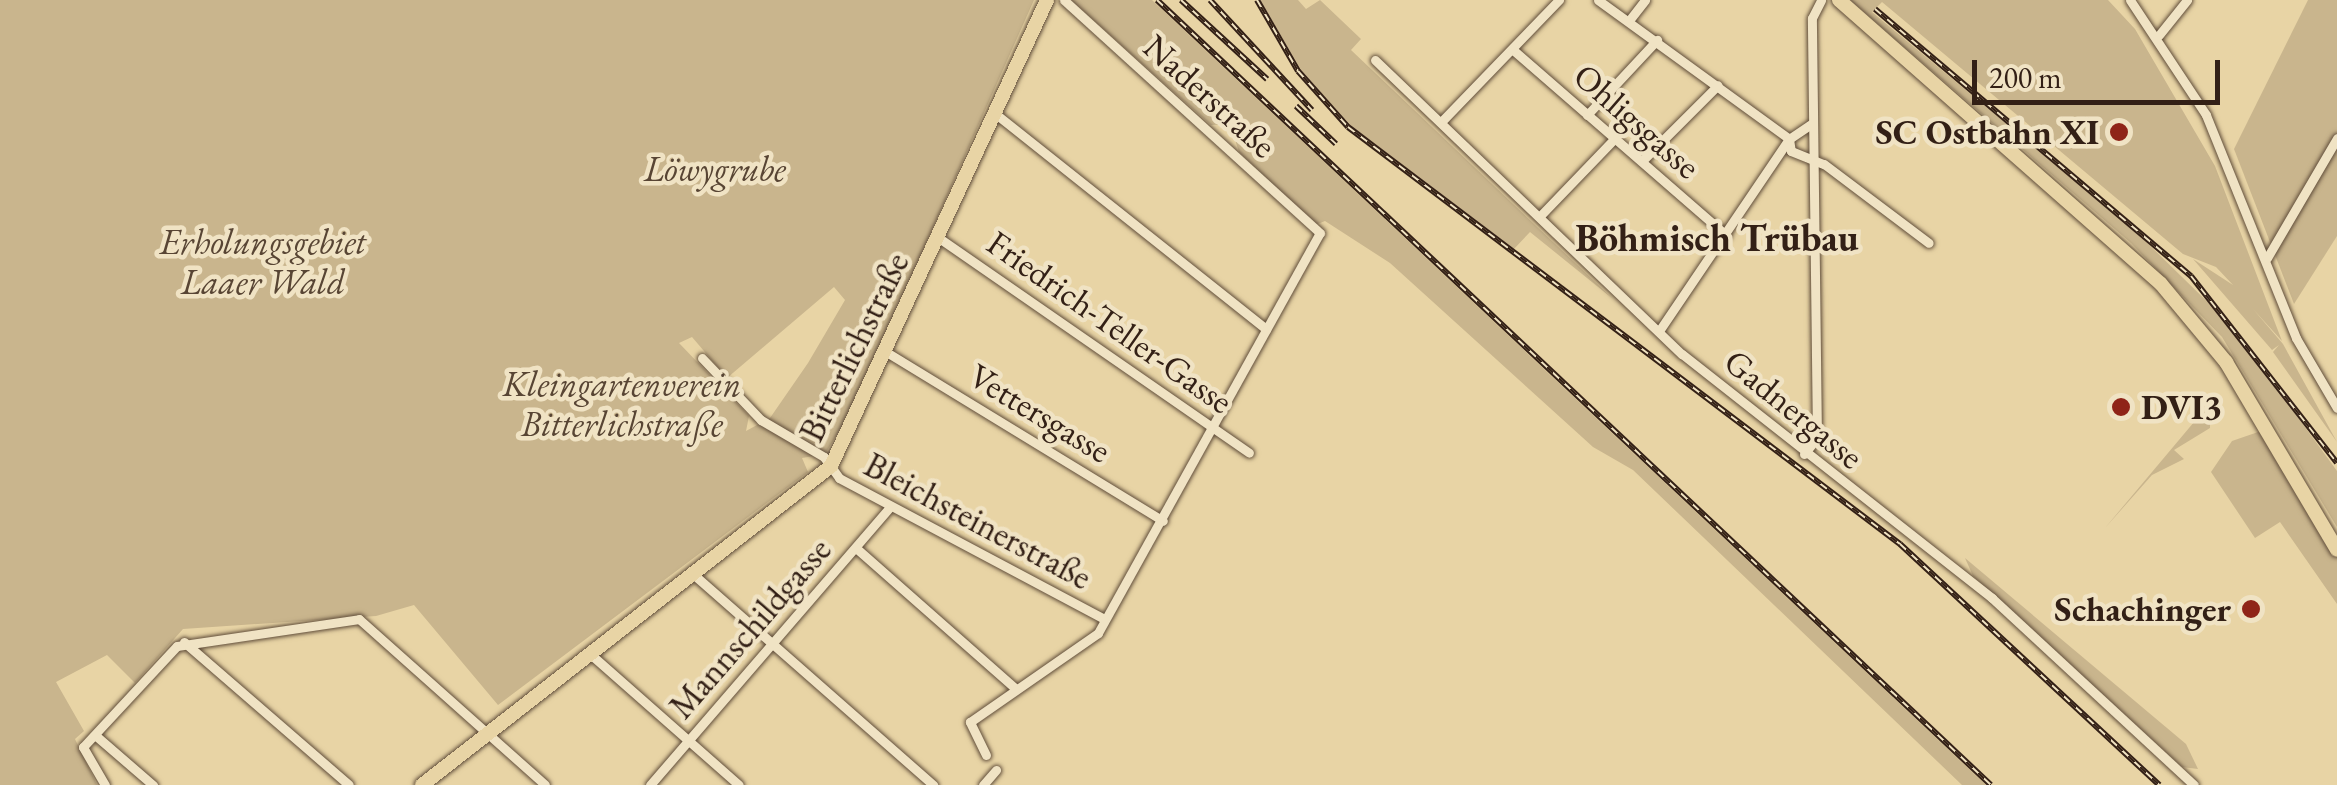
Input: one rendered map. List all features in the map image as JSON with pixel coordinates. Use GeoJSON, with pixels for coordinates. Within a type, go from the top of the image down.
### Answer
{"type":"FeatureCollection","features":[{"type":"Feature","properties":{"kind":"main road","name":"Bitterlichstraße"},"geometry":{"type":"LineString","coordinates":[[422,785],[483,732],[831,466],[888,353],[1047,0]]}},
{"type":"Feature","properties":{"kind":"main road"},"geometry":{"type":"LineString","coordinates":[[1838,0],[2161,284],[2226,362],[2337,550]]}},
{"type":"Feature","properties":{"kind":"street","name":"Naderstraße"},"geometry":{"type":"LineString","coordinates":[[1064,0],[1320,233],[1266,329]]}},
{"type":"Feature","properties":{"kind":"street"},"geometry":{"type":"LineString","coordinates":[[1441,122],[1559,0]]}},
{"type":"Feature","properties":{"kind":"street"},"geometry":{"type":"LineString","coordinates":[[1598,0],[1630,18],[1718,84],[1789,140],[1791,152],[1813,159],[1928,244]]}},
{"type":"Feature","properties":{"kind":"street"},"geometry":{"type":"LineString","coordinates":[[1630,18],[1646,0]]}},
{"type":"Feature","properties":{"kind":"street"},"geometry":{"type":"LineString","coordinates":[[1804,454],[1817,438],[1812,18],[1822,0]]}},
{"type":"Feature","properties":{"kind":"street"},"geometry":{"type":"LineString","coordinates":[[2130,0],[2159,35],[2225,153],[2296,338],[2337,408]]}},
{"type":"Feature","properties":{"kind":"street"},"geometry":{"type":"LineString","coordinates":[[2159,35],[2187,0]]}},
{"type":"Feature","properties":{"kind":"street"},"geometry":{"type":"LineString","coordinates":[[1588,115],[1657,40]]}},
{"type":"Feature","properties":{"kind":"street","name":"Ohligsgasse"},"geometry":{"type":"LineString","coordinates":[[1512,49],[1726,235]]}},
{"type":"Feature","properties":{"kind":"street","name":"Gadnergasse"},"geometry":{"type":"LineString","coordinates":[[1375,60],[1658,330],[1804,454],[1992,598],[2194,785]]}},
{"type":"Feature","properties":{"kind":"street"},"geometry":{"type":"LineString","coordinates":[[1642,161],[1718,84]]}},
{"type":"Feature","properties":{"kind":"street"},"geometry":{"type":"LineString","coordinates":[[986,755],[970,722],[1104,620],[1266,329],[997,115]]}},
{"type":"Feature","properties":{"kind":"street"},"geometry":{"type":"LineString","coordinates":[[1658,330],[1789,140],[1813,123]]}},
{"type":"Feature","properties":{"kind":"street"},"geometry":{"type":"LineString","coordinates":[[2266,258],[2337,138]]}},
{"type":"Feature","properties":{"kind":"street"},"geometry":{"type":"LineString","coordinates":[[1540,216],[1614,139]]}},
{"type":"Feature","properties":{"kind":"street","name":"Friedrich-Teller-Gasse"},"geometry":{"type":"LineString","coordinates":[[939,238],[1249,453]]}},
{"type":"Feature","properties":{"kind":"street","name":"Vettersgasse"},"geometry":{"type":"LineString","coordinates":[[888,353],[1162,521]]}},
{"type":"Feature","properties":{"kind":"street","name":"Bleichsteinerstraße"},"geometry":{"type":"LineString","coordinates":[[702,358],[761,420],[890,507],[1104,620]]}},
{"type":"Feature","properties":{"kind":"street","name":"Mannschildgasse"},"geometry":{"type":"LineString","coordinates":[[650,785],[890,507]]}},
{"type":"Feature","properties":{"kind":"street"},"geometry":{"type":"LineString","coordinates":[[856,548],[1015,688]]}},
{"type":"Feature","properties":{"kind":"street"},"geometry":{"type":"LineString","coordinates":[[694,574],[933,785]]}},
{"type":"Feature","properties":{"kind":"street"},"geometry":{"type":"LineString","coordinates":[[106,785],[83,747],[184,642],[359,619],[545,785]]}},
{"type":"Feature","properties":{"kind":"street"},"geometry":{"type":"LineString","coordinates":[[184,642],[349,785]]}},
{"type":"Feature","properties":{"kind":"street"},"geometry":{"type":"LineString","coordinates":[[588,652],[739,785]]}},
{"type":"Feature","properties":{"kind":"street"},"geometry":{"type":"LineString","coordinates":[[96,734],[152,785]]}},
{"type":"Feature","properties":{"kind":"street"},"geometry":{"type":"LineString","coordinates":[[982,785],[996,770]]}},
{"type":"Feature","properties":{"kind":"green space","name":"Erholungsgebiet Laaer Wald"},"geometry":{"type":"Polygon","coordinates":[[[0,0],[1034,0],[852,410],[825,454],[802,458],[808,472],[498,705],[414,605],[376,616],[183,629],[135,683],[107,655],[56,682],[84,731],[75,739],[97,785],[0,785],[0,0]],[[834,287],[727,378],[692,337],[679,343],[749,416],[746,431],[770,418],[845,300],[834,287]]]}},
{"type":"Feature","properties":{"kind":"green space"},"geometry":{"type":"Polygon","coordinates":[[[1071,0],[1152,0],[1986,785],[1962,785],[1633,470],[1593,447],[1390,263],[1325,221],[1315,225],[1239,152],[1230,124],[1211,125],[1071,0]]]}},
{"type":"Feature","properties":{"kind":"green space"},"geometry":{"type":"Polygon","coordinates":[[[1260,0],[1298,0],[1306,9],[1320,0],[1361,39],[1351,50],[1613,299],[1530,232],[1513,250],[1358,133],[1303,73],[1260,0]]]}},
{"type":"Feature","properties":{"kind":"green space","name":"SC Ostbahn XI"},"geometry":{"type":"Polygon","coordinates":[[[1850,0],[2108,0],[2135,29],[2215,166],[2282,341],[2253,309],[2283,344],[2337,442],[2273,352],[2279,345],[2272,350],[2193,259],[2233,285],[2216,267],[2183,254],[1882,2],[1872,12],[2133,229],[2230,324],[2337,471],[2337,527],[2222,337],[2131,243],[1850,0]]]}},
{"type":"Feature","properties":{"kind":"green space"},"geometry":{"type":"Polygon","coordinates":[[[2308,0],[2337,0],[2337,236],[2294,304],[2234,149],[2308,0]]]}},
{"type":"Feature","properties":{"kind":"green space"},"geometry":{"type":"Polygon","coordinates":[[[2210,403],[2210,428],[2174,450],[2184,459],[2152,475],[2105,528],[2210,403]]]}},
{"type":"Feature","properties":{"kind":"green space"},"geometry":{"type":"Polygon","coordinates":[[[2261,431],[2337,557],[2337,604],[2280,522],[2255,538],[2211,472],[2232,441],[2261,431]]]}},
{"type":"Feature","properties":{"kind":"green space"},"geometry":{"type":"Polygon","coordinates":[[[1965,558],[2186,744],[2198,769],[2182,767],[1973,576],[1965,558]]]}},
{"type":"Feature","properties":{"kind":"railway"},"geometry":{"type":"LineString","coordinates":[[1157,0],[1991,785]]}},
{"type":"Feature","properties":{"kind":"railway"},"geometry":{"type":"LineString","coordinates":[[1181,0],[1267,79]]}},
{"type":"Feature","properties":{"kind":"railway"},"geometry":{"type":"LineString","coordinates":[[1210,0],[1312,110]]}},
{"type":"Feature","properties":{"kind":"railway"},"geometry":{"type":"LineString","coordinates":[[1257,0],[1298,71],[1348,127],[1900,544],[2159,785]]}},
{"type":"Feature","properties":{"kind":"railway"},"geometry":{"type":"LineString","coordinates":[[1875,9],[2191,276],[2337,463]]}},
{"type":"Feature","properties":{"kind":"railway"},"geometry":{"type":"LineString","coordinates":[[1296,106],[1336,144]]}},
{"type":"Feature","properties":{"kind":"place","name":"SC Ostbahn XI"},"geometry":{"type":"Point","coordinates":[2119,132]}},
{"type":"Feature","properties":{"kind":"place","name":"DVI3"},"geometry":{"type":"Point","coordinates":[2121,407]}},
{"type":"Feature","properties":{"kind":"place","name":"Schachinger"},"geometry":{"type":"Point","coordinates":[2251,609]}},
{"type":"Feature","properties":{"kind":"district","name":"Böhmisch Trübau"},"geometry":{"type":"Point","coordinates":[1717,238]}},
{"type":"Feature","properties":{"kind":"park label","name":"Löwygrube"},"geometry":{"type":"Point","coordinates":[715,169]}},
{"type":"Feature","properties":{"kind":"park label","name":"Kleingartenverein Bitterlichstraße"},"geometry":{"type":"Point","coordinates":[622,404]}}]}
